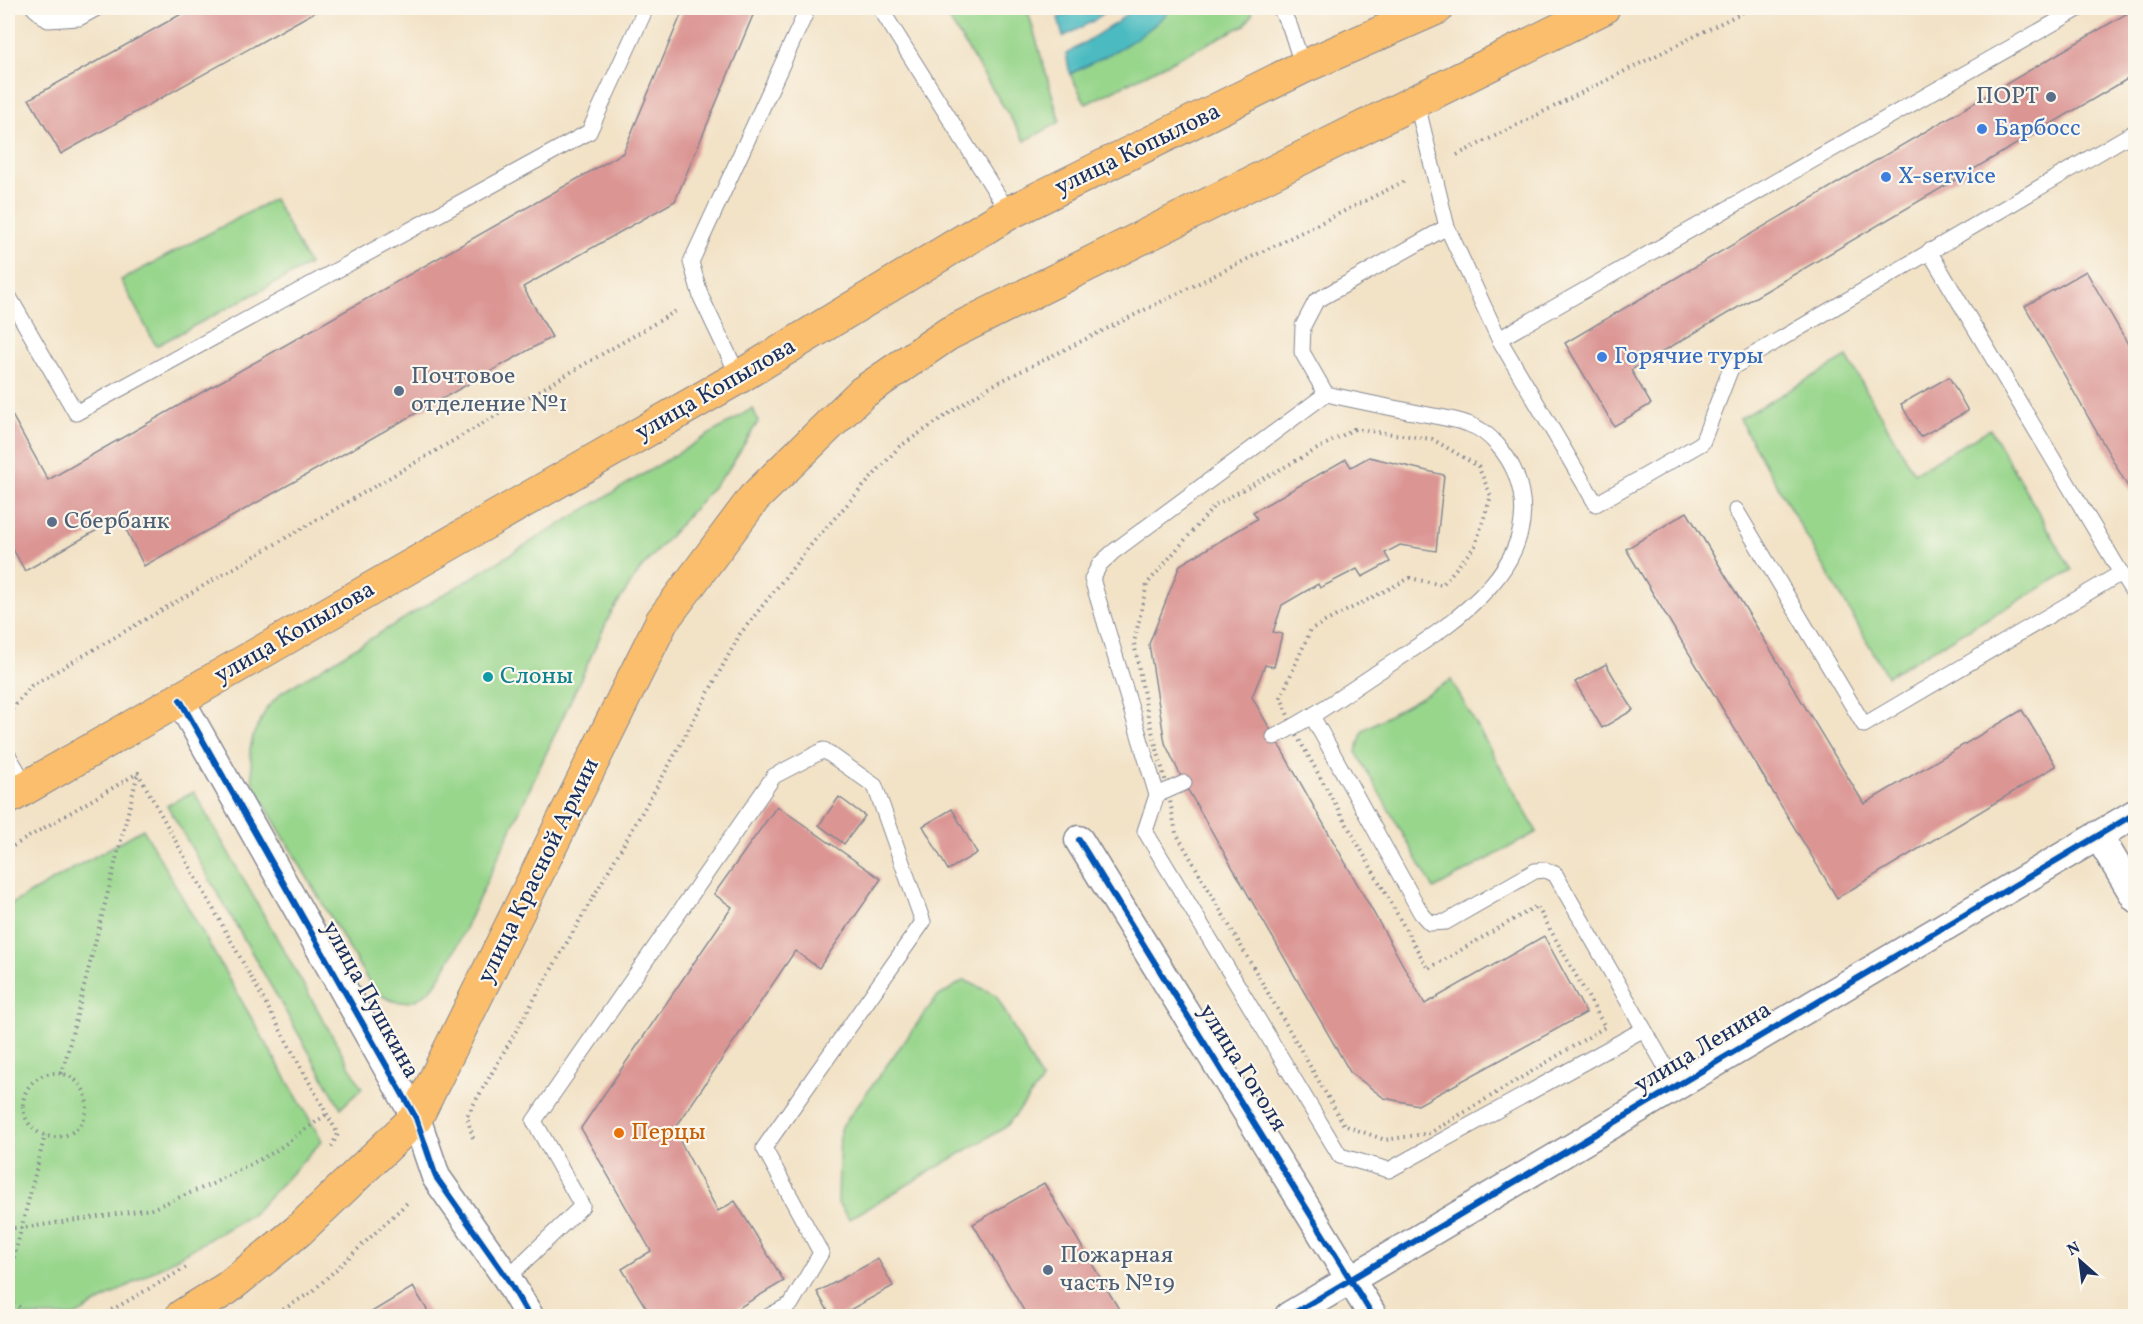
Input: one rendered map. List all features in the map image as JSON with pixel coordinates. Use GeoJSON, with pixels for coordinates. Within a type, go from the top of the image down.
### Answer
{"type":"FeatureCollection","features":[{"type":"Feature","properties":{"kind":"main road","name":"улица Копылова"},"geometry":{"type":"LineString","coordinates":[[17,793],[739,377],[1009,213],[1303,68],[1437,8]]}},
{"type":"Feature","properties":{"kind":"main road"},"geometry":{"type":"LineString","coordinates":[[1416,99],[1603,8]]}},
{"type":"Feature","properties":{"kind":"main road","name":"улица Красной Армии"},"geometry":{"type":"LineString","coordinates":[[182,1317],[226,1289],[298,1231],[416,1118],[662,621],[754,498],[861,393],[948,334],[1416,99]]}},
{"type":"Feature","properties":{"kind":"street","name":"улица Пушкина"},"geometry":{"type":"LineString","coordinates":[[180,700],[416,1118],[436,1177],[507,1278],[529,1317]]}},
{"type":"Feature","properties":{"kind":"street","name":"улица Ленина"},"geometry":{"type":"LineString","coordinates":[[1289,1317],[2136,813]]}},
{"type":"Feature","properties":{"kind":"street"},"geometry":{"type":"LineString","coordinates":[[2098,836],[2136,898]]}},
{"type":"Feature","properties":{"kind":"street","name":"улица Гоголя"},"geometry":{"type":"LineString","coordinates":[[1079,840],[1372,1317]]}},
{"type":"Feature","properties":{"kind":"lane"},"geometry":{"type":"LineString","coordinates":[[34,8],[48,20],[79,18],[97,8]]}},
{"type":"Feature","properties":{"kind":"lane"},"geometry":{"type":"LineString","coordinates":[[8,295],[76,413],[588,132],[646,8]]}},
{"type":"Feature","properties":{"kind":"lane"},"geometry":{"type":"LineString","coordinates":[[739,377],[701,297],[691,262],[808,8]]}},
{"type":"Feature","properties":{"kind":"lane"},"geometry":{"type":"LineString","coordinates":[[880,8],[1009,213]]}},
{"type":"Feature","properties":{"kind":"lane"},"geometry":{"type":"LineString","coordinates":[[1280,8],[1290,27],[1303,68]]}},
{"type":"Feature","properties":{"kind":"lane"},"geometry":{"type":"LineString","coordinates":[[1499,339],[2080,8]]}},
{"type":"Feature","properties":{"kind":"lane"},"geometry":{"type":"LineString","coordinates":[[1416,99],[1447,227],[1499,339],[1596,504],[1702,443],[1731,368],[2136,131]]}},
{"type":"Feature","properties":{"kind":"lane"},"geometry":{"type":"LineString","coordinates":[[1326,394],[1302,352],[1303,326],[1316,301],[1447,227]]}},
{"type":"Feature","properties":{"kind":"lane"},"geometry":{"type":"LineString","coordinates":[[1929,251],[2136,597]]}},
{"type":"Feature","properties":{"kind":"lane"},"geometry":{"type":"LineString","coordinates":[[1274,737],[1312,716],[1447,627],[1478,600],[1518,544],[1525,515],[1520,484],[1511,462],[1496,442],[1470,424],[1326,394],[1100,564],[1092,579],[1157,795],[1145,831],[1340,1156],[1389,1170],[1644,1029]]}},
{"type":"Feature","properties":{"kind":"lane"},"geometry":{"type":"LineString","coordinates":[[1736,510],[1864,725],[2121,573]]}},
{"type":"Feature","properties":{"kind":"lane"},"geometry":{"type":"LineString","coordinates":[[1312,716],[1420,913],[1430,923],[1446,922],[1535,872],[1545,870],[1555,873],[1676,1085]]}},
{"type":"Feature","properties":{"kind":"lane"},"geometry":{"type":"LineString","coordinates":[[507,1278],[582,1206],[534,1121],[774,776],[824,750],[875,786],[923,922],[764,1148],[821,1253],[791,1304],[769,1317]]}},
{"type":"Feature","properties":{"kind":"lane"},"geometry":{"type":"LineString","coordinates":[[8,755],[17,793]]}},
{"type":"Feature","properties":{"kind":"lane"},"geometry":{"type":"LineString","coordinates":[[1157,795],[1184,783]]}},
{"type":"Feature","properties":{"kind":"path"},"geometry":{"type":"LineString","coordinates":[[473,1138],[467,1116],[667,770],[740,634],[814,541],[899,447],[987,388],[1751,8]]}},
{"type":"Feature","properties":{"kind":"path"},"geometry":{"type":"LineString","coordinates":[[8,714],[31,686],[701,297]]}},
{"type":"Feature","properties":{"kind":"path"},"geometry":{"type":"LineString","coordinates":[[8,849],[138,773]]}},
{"type":"Feature","properties":{"kind":"path"},"geometry":{"type":"LineString","coordinates":[[62,1074],[138,773]]}},
{"type":"Feature","properties":{"kind":"path"},"geometry":{"type":"LineString","coordinates":[[138,773],[338,1134],[329,1150]]}},
{"type":"Feature","properties":{"kind":"path"},"geometry":{"type":"LineString","coordinates":[[62,1074],[79,1085],[86,1103],[86,1114],[74,1130],[55,1137],[36,1130],[24,1113],[26,1091],[41,1076],[62,1074]]}},
{"type":"Feature","properties":{"kind":"path"},"geometry":{"type":"LineString","coordinates":[[8,1228],[151,1209],[212,1184],[274,1152],[327,1114]]}},
{"type":"Feature","properties":{"kind":"path"},"geometry":{"type":"LineString","coordinates":[[8,1281],[45,1135]]}},
{"type":"Feature","properties":{"kind":"path"},"geometry":{"type":"LineString","coordinates":[[273,1317],[313,1291],[407,1203]]}},
{"type":"Feature","properties":{"kind":"path"},"geometry":{"type":"LineString","coordinates":[[101,1317],[199,1261]]}},
{"type":"Feature","properties":{"kind":"path"},"geometry":{"type":"LineString","coordinates":[[8,1300],[19,1307],[25,1317]]}},
{"type":"Feature","properties":{"kind":"green space"},"geometry":{"type":"Polygon","coordinates":[[[942,8],[981,8],[982,11],[992,8],[1027,8],[1060,122],[1025,141],[942,8]]]}},
{"type":"Feature","properties":{"kind":"green space"},"geometry":{"type":"Polygon","coordinates":[[[1172,8],[1251,8],[1252,15],[1245,25],[1086,104],[1070,74],[1137,37],[1172,8]]]}},
{"type":"Feature","properties":{"kind":"green space"},"geometry":{"type":"Polygon","coordinates":[[[274,199],[309,265],[156,346],[121,280],[274,199]]]}},
{"type":"Feature","properties":{"kind":"green space"},"geometry":{"type":"Polygon","coordinates":[[[1847,357],[1914,473],[1990,429],[2072,570],[1887,676],[1739,419],[1847,357]]]}},
{"type":"Feature","properties":{"kind":"green space"},"geometry":{"type":"Polygon","coordinates":[[[753,408],[758,422],[728,470],[640,570],[611,613],[442,975],[431,989],[413,1001],[396,1002],[380,994],[367,979],[253,785],[250,749],[254,733],[267,708],[282,692],[753,408]]]}},
{"type":"Feature","properties":{"kind":"green space"},"geometry":{"type":"Polygon","coordinates":[[[1451,680],[1537,832],[1434,889],[1356,752],[1363,730],[1451,680]]]}},
{"type":"Feature","properties":{"kind":"green space"},"geometry":{"type":"Polygon","coordinates":[[[194,792],[362,1088],[341,1108],[167,805],[194,792]]]}},
{"type":"Feature","properties":{"kind":"green space"},"geometry":{"type":"Polygon","coordinates":[[[143,829],[322,1141],[253,1214],[75,1316],[8,1316],[8,906],[143,829]]]}},
{"type":"Feature","properties":{"kind":"green space"},"geometry":{"type":"Polygon","coordinates":[[[964,980],[996,995],[1042,1081],[1006,1127],[849,1219],[838,1203],[840,1129],[936,998],[964,980]]]}},
{"type":"Feature","properties":{"kind":"water"},"geometry":{"type":"Polygon","coordinates":[[[1081,8],[1110,8],[1093,21],[1063,37],[1058,18],[1081,8]]]}},
{"type":"Feature","properties":{"kind":"water"},"geometry":{"type":"Polygon","coordinates":[[[1133,8],[1172,8],[1137,37],[1070,74],[1066,54],[1116,23],[1133,8]]]}},
{"type":"Feature","properties":{"kind":"building"},"geometry":{"type":"Polygon","coordinates":[[[192,8],[322,8],[61,154],[29,99],[192,8]]]}},
{"type":"Feature","properties":{"kind":"building"},"geometry":{"type":"Polygon","coordinates":[[[684,8],[756,8],[675,201],[523,287],[552,337],[144,566],[120,517],[25,571],[8,540],[8,408],[48,480],[623,153],[684,8]]]}},
{"type":"Feature","properties":{"kind":"building"},"geometry":{"type":"Polygon","coordinates":[[[2136,8],[2136,74],[1631,370],[1651,404],[1614,426],[1565,343],[2136,8]]]}},
{"type":"Feature","properties":{"kind":"building"},"geometry":{"type":"Polygon","coordinates":[[[2086,271],[2136,358],[2136,501],[2025,306],[2086,271]]]}},
{"type":"Feature","properties":{"kind":"building"},"geometry":{"type":"Polygon","coordinates":[[[1949,377],[1968,411],[1920,437],[1901,404],[1949,377]]]}},
{"type":"Feature","properties":{"kind":"building"},"geometry":{"type":"Polygon","coordinates":[[[1369,457],[1444,475],[1436,551],[1400,545],[1385,553],[1390,562],[1362,577],[1357,569],[1320,588],[1318,584],[1282,605],[1273,632],[1282,634],[1274,667],[1265,665],[1252,697],[1425,1004],[1544,936],[1586,1013],[1418,1105],[1384,1098],[1350,1072],[1184,783],[1165,743],[1149,644],[1180,565],[1257,519],[1253,512],[1346,459],[1351,467],[1369,457]]]}},
{"type":"Feature","properties":{"kind":"building"},"geometry":{"type":"Polygon","coordinates":[[[1687,512],[1864,804],[2022,710],[2056,766],[1837,898],[1626,549],[1687,512]]]}},
{"type":"Feature","properties":{"kind":"building"},"geometry":{"type":"Polygon","coordinates":[[[1606,664],[1633,710],[1602,728],[1575,682],[1606,664]]]}},
{"type":"Feature","properties":{"kind":"building"},"geometry":{"type":"Polygon","coordinates":[[[839,797],[865,816],[844,844],[819,825],[839,797]]]}},
{"type":"Feature","properties":{"kind":"building"},"geometry":{"type":"Polygon","coordinates":[[[777,806],[881,879],[819,968],[795,951],[674,1130],[718,1211],[735,1201],[784,1281],[725,1316],[651,1316],[622,1269],[651,1251],[581,1128],[732,907],[714,894],[777,806]]]}},
{"type":"Feature","properties":{"kind":"building"},"geometry":{"type":"Polygon","coordinates":[[[952,809],[977,853],[948,870],[923,826],[952,809]]]}},
{"type":"Feature","properties":{"kind":"building","name":"Пожарная часть №19"},"geometry":{"type":"Polygon","coordinates":[[[1044,1183],[1123,1316],[1027,1316],[973,1224],[1044,1183]]]}},
{"type":"Feature","properties":{"kind":"building"},"geometry":{"type":"Polygon","coordinates":[[[878,1259],[893,1286],[839,1316],[831,1316],[817,1292],[878,1259]]]}},
{"type":"Feature","properties":{"kind":"building"},"geometry":{"type":"Polygon","coordinates":[[[413,1287],[431,1316],[365,1316],[413,1287]]]}},
{"type":"Feature","properties":{"kind":"cycle path"},"geometry":{"type":"LineString","coordinates":[[180,700],[416,1118],[436,1177],[507,1278],[529,1316]]}},
{"type":"Feature","properties":{"kind":"cycle path"},"geometry":{"type":"LineString","coordinates":[[1289,1316],[2136,813]]}},
{"type":"Feature","properties":{"kind":"cycle path"},"geometry":{"type":"LineString","coordinates":[[1079,840],[1373,1316]]}},
{"type":"Feature","properties":{"kind":"place","name":"ПОРТ"},"geometry":{"type":"Point","coordinates":[2051,97]}},
{"type":"Feature","properties":{"kind":"place","name":"Барбосс"},"geometry":{"type":"Point","coordinates":[1982,129]}},
{"type":"Feature","properties":{"kind":"place","name":"X-service"},"geometry":{"type":"Point","coordinates":[1886,177]}},
{"type":"Feature","properties":{"kind":"place","name":"Горячие туры"},"geometry":{"type":"Point","coordinates":[1602,357]}},
{"type":"Feature","properties":{"kind":"place","name":"Почтовое отделение №1"},"geometry":{"type":"Point","coordinates":[399,391]}},
{"type":"Feature","properties":{"kind":"place","name":"Сбербанк"},"geometry":{"type":"Point","coordinates":[52,522]}},
{"type":"Feature","properties":{"kind":"place","name":"Слоны"},"geometry":{"type":"Point","coordinates":[488,677]}},
{"type":"Feature","properties":{"kind":"place","name":"Перцы"},"geometry":{"type":"Point","coordinates":[619,1133]}},
{"type":"Feature","properties":{"kind":"place","name":"Пожарная часть №19"},"geometry":{"type":"Point","coordinates":[1048,1270]}}]}
